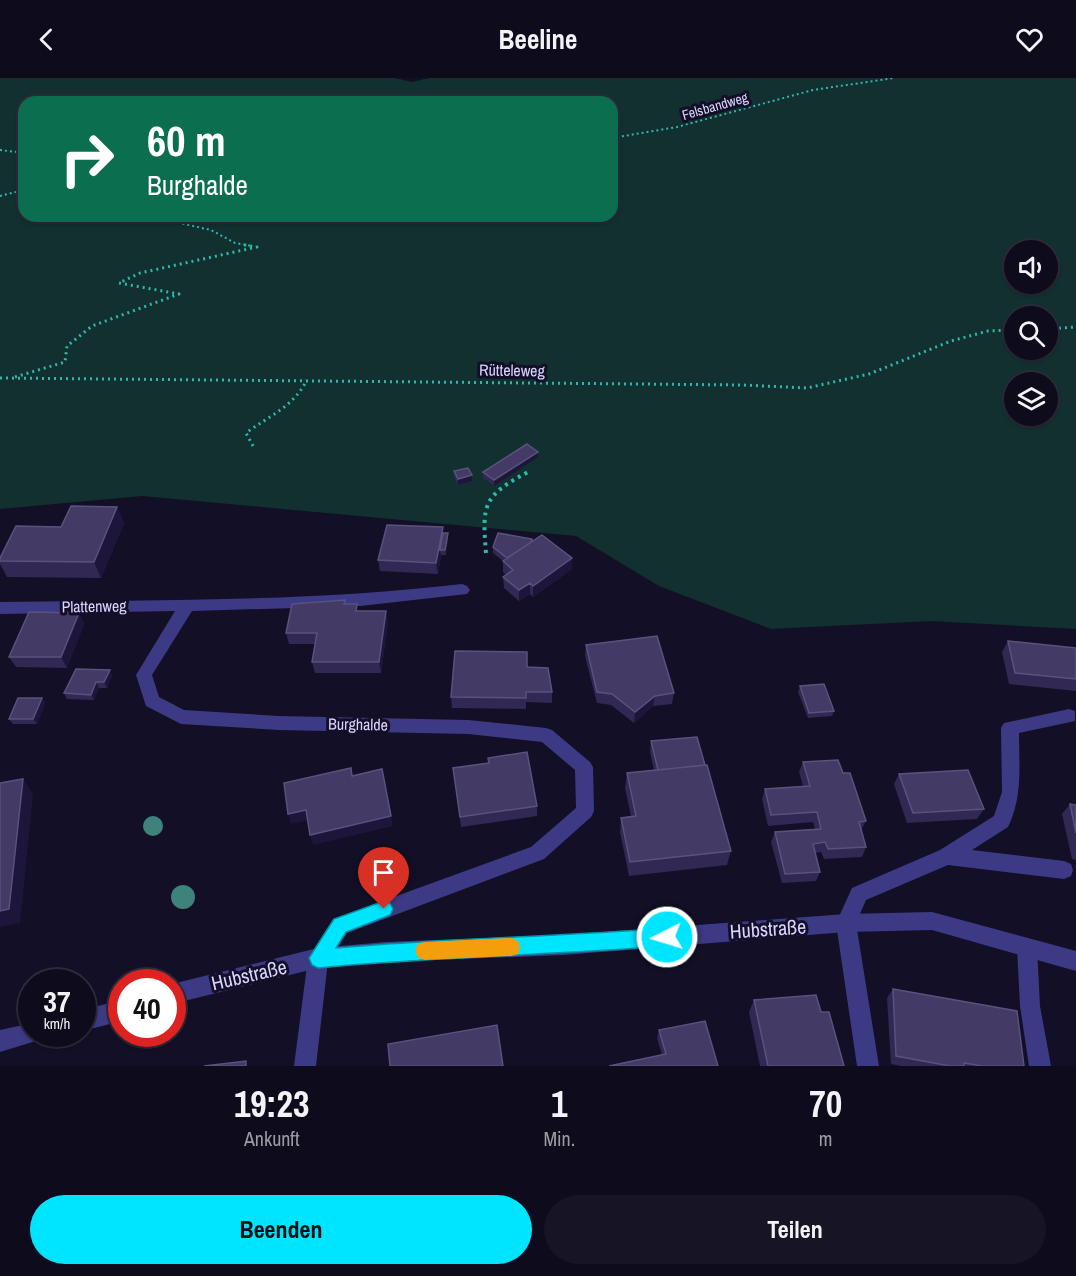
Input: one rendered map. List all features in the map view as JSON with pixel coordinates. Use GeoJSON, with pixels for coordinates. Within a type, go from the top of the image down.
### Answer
{"type":"FeatureCollection","features":[{"type":"Feature","properties":{"kind":"street"},"geometry":{"type":"LineString","coordinates":[[188,605],[389,599],[462,590]]}},
{"type":"Feature","properties":{"kind":"street","name":"Plattenweg"},"geometry":{"type":"LineString","coordinates":[[0,608],[188,605]]}},
{"type":"Feature","properties":{"kind":"street","name":"Burghalde"},"geometry":{"type":"LineString","coordinates":[[188,605],[166,635],[144,675],[152,701],[181,717],[279,723],[468,727],[546,735],[584,767],[585,812],[537,853],[340,926],[318,958]]}},
{"type":"Feature","properties":{"kind":"street"},"geometry":{"type":"LineString","coordinates":[[868,1066],[846,923],[859,894],[947,856],[1002,821],[1011,792],[1010,728],[1070,716]]}},
{"type":"Feature","properties":{"kind":"street"},"geometry":{"type":"LineString","coordinates":[[947,856],[1064,870]]}},
{"type":"Feature","properties":{"kind":"street","name":"Hubstraße"},"geometry":{"type":"LineString","coordinates":[[186,991],[318,958],[385,952],[564,945],[846,923],[932,921],[1076,961]]}},
{"type":"Feature","properties":{"kind":"street"},"geometry":{"type":"LineString","coordinates":[[1027,948],[1030,1006],[1040,1066]]}},
{"type":"Feature","properties":{"kind":"street"},"geometry":{"type":"LineString","coordinates":[[305,1066],[318,958]]}},
{"type":"Feature","properties":{"kind":"street"},"geometry":{"type":"LineString","coordinates":[[0,1041],[18,1037]]}},
{"type":"Feature","properties":{"kind":"path","name":"Felsbandweg"},"geometry":{"type":"LineString","coordinates":[[618,137],[677,128],[813,90],[894,78]]}},
{"type":"Feature","properties":{"kind":"path"},"geometry":{"type":"LineString","coordinates":[[0,150],[18,152]]}},
{"type":"Feature","properties":{"kind":"path"},"geometry":{"type":"LineString","coordinates":[[2,196],[18,192]]}},
{"type":"Feature","properties":{"kind":"path"},"geometry":{"type":"LineString","coordinates":[[13,378],[64,362],[67,346],[92,326],[179,294],[119,284],[140,273],[257,247],[235,243],[210,230],[175,222]]}},
{"type":"Feature","properties":{"kind":"path"},"geometry":{"type":"LineString","coordinates":[[1058,328],[1076,327]]}},
{"type":"Feature","properties":{"kind":"path","name":"Rütteleweg"},"geometry":{"type":"LineString","coordinates":[[0,378],[743,385],[807,388],[869,374],[951,341],[988,331],[1004,330]]}},
{"type":"Feature","properties":{"kind":"path"},"geometry":{"type":"LineString","coordinates":[[253,446],[246,433],[259,422],[287,408],[301,394],[307,380]]}},
{"type":"Feature","properties":{"kind":"path"},"geometry":{"type":"LineString","coordinates":[[486,553],[484,511],[496,488],[528,472]]}},
{"type":"Feature","properties":{"kind":"green space"},"geometry":{"type":"Polygon","coordinates":[[[0,78],[395,78],[412,82],[429,78],[1076,78],[1076,629],[932,621],[771,629],[659,586],[576,536],[142,496],[0,509],[0,78]]]}},
{"type":"Feature","properties":{"kind":"building"},"geometry":{"type":"Polygon","coordinates":[[[527,444],[538,452],[494,480],[483,472],[527,444]]]}},
{"type":"Feature","properties":{"kind":"building"},"geometry":{"type":"Polygon","coordinates":[[[468,468],[472,475],[458,479],[454,471],[468,468]]]}},
{"type":"Feature","properties":{"kind":"building"},"geometry":{"type":"Polygon","coordinates":[[[71,506],[117,507],[94,562],[0,561],[16,526],[61,527],[71,506]]]}},
{"type":"Feature","properties":{"kind":"building"},"geometry":{"type":"Polygon","coordinates":[[[387,525],[443,527],[436,563],[378,560],[387,525]]]}},
{"type":"Feature","properties":{"kind":"building"},"geometry":{"type":"Polygon","coordinates":[[[443,533],[448,533],[445,550],[440,550],[443,533]]]}},
{"type":"Feature","properties":{"kind":"building"},"geometry":{"type":"Polygon","coordinates":[[[498,533],[532,539],[507,558],[493,547],[498,533]]]}},
{"type":"Feature","properties":{"kind":"building"},"geometry":{"type":"Polygon","coordinates":[[[542,535],[572,558],[533,586],[530,583],[519,590],[503,577],[513,570],[503,561],[542,535]]]}},
{"type":"Feature","properties":{"kind":"building"},"geometry":{"type":"Polygon","coordinates":[[[345,600],[344,604],[357,604],[356,611],[386,611],[379,662],[312,662],[317,633],[286,633],[292,604],[345,600]]]}},
{"type":"Feature","properties":{"kind":"building"},"geometry":{"type":"Polygon","coordinates":[[[29,612],[79,613],[61,657],[9,657],[29,612]]]}},
{"type":"Feature","properties":{"kind":"building"},"geometry":{"type":"Polygon","coordinates":[[[657,636],[674,693],[655,696],[635,712],[612,694],[597,692],[586,645],[657,636]]]}},
{"type":"Feature","properties":{"kind":"building"},"geometry":{"type":"Polygon","coordinates":[[[1008,641],[1076,648],[1076,679],[1015,673],[1008,641]]]}},
{"type":"Feature","properties":{"kind":"building"},"geometry":{"type":"Polygon","coordinates":[[[455,651],[527,652],[527,667],[548,668],[552,692],[526,692],[526,698],[451,697],[455,651]]]}},
{"type":"Feature","properties":{"kind":"building"},"geometry":{"type":"Polygon","coordinates":[[[76,669],[110,670],[104,682],[96,682],[91,695],[64,693],[76,669]]]}},
{"type":"Feature","properties":{"kind":"building"},"geometry":{"type":"Polygon","coordinates":[[[824,684],[834,711],[809,713],[800,686],[824,684]]]}},
{"type":"Feature","properties":{"kind":"building"},"geometry":{"type":"Polygon","coordinates":[[[18,698],[42,698],[33,719],[9,719],[18,698]]]}},
{"type":"Feature","properties":{"kind":"building"},"geometry":{"type":"Polygon","coordinates":[[[697,737],[705,765],[658,770],[651,741],[697,737]]]}},
{"type":"Feature","properties":{"kind":"building"},"geometry":{"type":"Polygon","coordinates":[[[527,752],[537,806],[460,817],[453,768],[489,763],[488,758],[527,752]]]}},
{"type":"Feature","properties":{"kind":"building"},"geometry":{"type":"Polygon","coordinates":[[[838,760],[843,773],[850,773],[866,821],[859,822],[866,847],[828,849],[825,842],[813,844],[820,872],[785,874],[775,832],[821,829],[817,812],[771,815],[765,789],[810,786],[803,762],[838,760]]]}},
{"type":"Feature","properties":{"kind":"building"},"geometry":{"type":"Polygon","coordinates":[[[707,765],[731,851],[630,862],[621,818],[636,816],[627,773],[707,765]]]}},
{"type":"Feature","properties":{"kind":"building"},"geometry":{"type":"Polygon","coordinates":[[[351,768],[352,776],[382,769],[391,816],[310,835],[306,810],[288,814],[284,783],[351,768]]]}},
{"type":"Feature","properties":{"kind":"building"},"geometry":{"type":"Polygon","coordinates":[[[968,770],[984,809],[913,813],[899,774],[968,770]]]}},
{"type":"Feature","properties":{"kind":"building"},"geometry":{"type":"Polygon","coordinates":[[[23,779],[9,909],[0,911],[0,783],[23,779]]]}},
{"type":"Feature","properties":{"kind":"building"},"geometry":{"type":"Polygon","coordinates":[[[1070,804],[1076,805],[1076,833],[1070,804]]]}},
{"type":"Feature","properties":{"kind":"building"},"geometry":{"type":"Polygon","coordinates":[[[893,989],[1017,1011],[1024,1066],[982,1066],[964,1063],[964,1066],[950,1066],[896,1056],[893,989]]]}},
{"type":"Feature","properties":{"kind":"building"},"geometry":{"type":"Polygon","coordinates":[[[816,995],[821,1012],[829,1012],[844,1066],[768,1066],[754,1000],[816,995]]]}},
{"type":"Feature","properties":{"kind":"building"},"geometry":{"type":"Polygon","coordinates":[[[705,1021],[718,1066],[609,1066],[666,1054],[659,1030],[705,1021]]]}},
{"type":"Feature","properties":{"kind":"building"},"geometry":{"type":"Polygon","coordinates":[[[497,1025],[503,1066],[390,1066],[388,1044],[497,1025]]]}},
{"type":"Feature","properties":{"kind":"building"},"geometry":{"type":"Polygon","coordinates":[[[246,1061],[246,1066],[204,1066],[246,1061]]]}},
{"type":"Feature","properties":{"kind":"slow traffic"},"geometry":{"type":"LineString","coordinates":[[424,951],[511,947]]}},
{"type":"Feature","properties":{"kind":"route"},"geometry":{"type":"LineString","coordinates":[[384,909],[340,926],[318,958],[385,952],[564,945],[667,937]]}}]}
